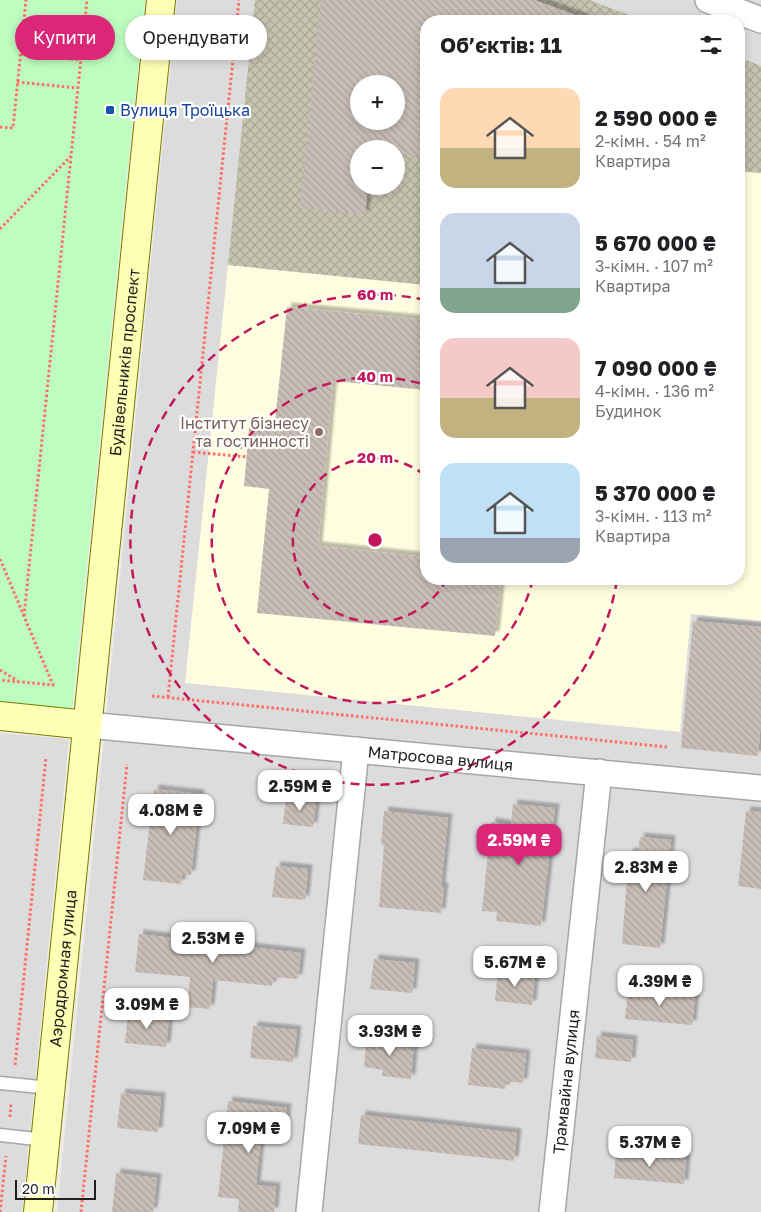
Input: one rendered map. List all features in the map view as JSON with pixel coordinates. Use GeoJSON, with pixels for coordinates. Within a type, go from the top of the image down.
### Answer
{"type":"FeatureCollection","features":[{"type":"Feature","properties":{"kind":"main road","name":"Будівельників проспект"},"geometry":{"type":"LineString","coordinates":[[87,725],[161,0]]}},
{"type":"Feature","properties":{"kind":"main road","name":"Матросова вулиця"},"geometry":{"type":"LineString","coordinates":[[0,716],[87,725]]}},
{"type":"Feature","properties":{"kind":"main road","name":"Аэродромная улица"},"geometry":{"type":"LineString","coordinates":[[38,1212],[87,725]]}},
{"type":"Feature","properties":{"kind":"street"},"geometry":{"type":"LineString","coordinates":[[708,0],[761,20]]}},
{"type":"Feature","properties":{"kind":"street","name":"Матросова вулиця"},"geometry":{"type":"LineString","coordinates":[[87,725],[761,788]]}},
{"type":"Feature","properties":{"kind":"street"},"geometry":{"type":"LineString","coordinates":[[309,1212],[356,750]]}},
{"type":"Feature","properties":{"kind":"street","name":"Трамвайна вулиця"},"geometry":{"type":"LineString","coordinates":[[552,1212],[599,772]]}},
{"type":"Feature","properties":{"kind":"lane"},"geometry":{"type":"LineString","coordinates":[[6,1083],[50,1088]]}},
{"type":"Feature","properties":{"kind":"lane"},"geometry":{"type":"LineString","coordinates":[[4,1136],[45,1140]]}},
{"type":"Feature","properties":{"kind":"path"},"geometry":{"type":"LineString","coordinates":[[24,15],[26,0]]}},
{"type":"Feature","properties":{"kind":"path"},"geometry":{"type":"LineString","coordinates":[[86,15],[87,0]]}},
{"type":"Feature","properties":{"kind":"path"},"geometry":{"type":"LineString","coordinates":[[168,697],[239,0]]}},
{"type":"Feature","properties":{"kind":"path"},"geometry":{"type":"LineString","coordinates":[[0,127],[13,128],[20,60]]}},
{"type":"Feature","properties":{"kind":"path"},"geometry":{"type":"LineString","coordinates":[[24,616],[81,60]]}},
{"type":"Feature","properties":{"kind":"path"},"geometry":{"type":"LineString","coordinates":[[18,82],[78,88]]}},
{"type":"Feature","properties":{"kind":"path"},"geometry":{"type":"LineString","coordinates":[[0,229],[71,156]]}},
{"type":"Feature","properties":{"kind":"path"},"geometry":{"type":"LineString","coordinates":[[193,452],[247,457]]}},
{"type":"Feature","properties":{"kind":"path"},"geometry":{"type":"LineString","coordinates":[[0,558],[53,685],[0,680]]}},
{"type":"Feature","properties":{"kind":"path"},"geometry":{"type":"LineString","coordinates":[[0,670],[19,682]]}},
{"type":"Feature","properties":{"kind":"path"},"geometry":{"type":"LineString","coordinates":[[152,696],[668,747]]}},
{"type":"Feature","properties":{"kind":"path"},"geometry":{"type":"LineString","coordinates":[[0,1212],[6,1083],[46,757]]}},
{"type":"Feature","properties":{"kind":"path"},"geometry":{"type":"LineString","coordinates":[[81,1212],[127,764]]}},
{"type":"Feature","properties":{"kind":"shaded area"},"geometry":{"type":"Polygon","coordinates":[[[177,0],[761,0],[761,1212],[57,1212],[171,60],[267,60],[267,15],[176,15],[177,0]]]}},
{"type":"Feature","properties":{"kind":"shaded area"},"geometry":{"type":"Polygon","coordinates":[[[255,0],[589,0],[629,15],[420,15],[420,284],[228,265],[249,60],[267,60],[267,15],[253,15],[255,0]]]}},
{"type":"Feature","properties":{"kind":"shaded area"},"geometry":{"type":"Polygon","coordinates":[[[745,59],[761,66],[761,173],[745,172],[745,59]]]}},
{"type":"Feature","properties":{"kind":"shaded area","name":"Інститут бізнесу та гостинності"},"geometry":{"type":"Polygon","coordinates":[[[745,172],[761,173],[761,621],[691,614],[680,732],[185,683],[228,265],[420,284],[420,585],[745,585],[745,172]]]}},
{"type":"Feature","properties":{"kind":"shaded area"},"geometry":{"type":"Polygon","coordinates":[[[0,733],[69,739],[22,1212],[0,1212],[0,733]]]}},
{"type":"Feature","properties":{"kind":"green space"},"geometry":{"type":"Polygon","coordinates":[[[0,0],[145,0],[143,15],[125,15],[125,60],[139,60],[72,711],[0,703],[0,0]]]}},
{"type":"Feature","properties":{"kind":"building"},"geometry":{"type":"Polygon","coordinates":[[[321,0],[535,0],[575,15],[420,15],[420,156],[405,155],[405,140],[350,140],[350,195],[367,195],[365,215],[300,208],[321,0]]]}},
{"type":"Feature","properties":{"kind":"building"},"geometry":{"type":"Polygon","coordinates":[[[287,307],[420,319],[420,389],[333,381],[318,546],[420,556],[420,585],[500,585],[495,636],[257,613],[269,489],[244,486],[249,428],[274,431],[287,307]]]}},
{"type":"Feature","properties":{"kind":"building"},"geometry":{"type":"Polygon","coordinates":[[[693,621],[761,627],[761,721],[758,756],[681,748],[693,621]]]}},
{"type":"Feature","properties":{"kind":"building"},"geometry":{"type":"Polygon","coordinates":[[[154,789],[200,794],[191,875],[182,875],[181,884],[143,880],[154,789]]]}},
{"type":"Feature","properties":{"kind":"building"},"geometry":{"type":"Polygon","coordinates":[[[286,798],[316,801],[313,827],[283,824],[286,798]]]}},
{"type":"Feature","properties":{"kind":"building"},"geometry":{"type":"Polygon","coordinates":[[[513,804],[555,808],[541,926],[496,921],[497,912],[482,911],[491,822],[511,825],[513,804]]]}},
{"type":"Feature","properties":{"kind":"building"},"geometry":{"type":"Polygon","coordinates":[[[384,811],[448,818],[441,887],[444,887],[441,913],[379,907],[384,845],[381,844],[384,811]]]}},
{"type":"Feature","properties":{"kind":"building"},"geometry":{"type":"Polygon","coordinates":[[[746,811],[761,812],[761,889],[738,886],[746,811]]]}},
{"type":"Feature","properties":{"kind":"building"},"geometry":{"type":"Polygon","coordinates":[[[640,837],[671,840],[660,948],[622,944],[629,852],[638,853],[640,837]]]}},
{"type":"Feature","properties":{"kind":"building"},"geometry":{"type":"Polygon","coordinates":[[[276,866],[308,869],[305,900],[272,897],[276,866]]]}},
{"type":"Feature","properties":{"kind":"building"},"geometry":{"type":"Polygon","coordinates":[[[139,934],[301,953],[298,979],[273,977],[272,986],[213,980],[210,1009],[187,1007],[190,977],[135,972],[139,934]]]}},
{"type":"Feature","properties":{"kind":"building"},"geometry":{"type":"Polygon","coordinates":[[[374,959],[415,963],[412,993],[370,989],[374,959]]]}},
{"type":"Feature","properties":{"kind":"building"},"geometry":{"type":"Polygon","coordinates":[[[498,970],[535,974],[532,1005],[495,1001],[498,970]]]}},
{"type":"Feature","properties":{"kind":"building"},"geometry":{"type":"Polygon","coordinates":[[[628,989],[695,996],[692,1025],[625,1019],[628,989]]]}},
{"type":"Feature","properties":{"kind":"building"},"geometry":{"type":"Polygon","coordinates":[[[128,1013],[169,1018],[166,1047],[125,1043],[128,1013]]]}},
{"type":"Feature","properties":{"kind":"building"},"geometry":{"type":"Polygon","coordinates":[[[253,1026],[297,1030],[293,1062],[250,1058],[253,1026]]]}},
{"type":"Feature","properties":{"kind":"building"},"geometry":{"type":"Polygon","coordinates":[[[597,1036],[633,1040],[631,1062],[595,1058],[597,1036]]]}},
{"type":"Feature","properties":{"kind":"building"},"geometry":{"type":"Polygon","coordinates":[[[367,1037],[414,1042],[411,1079],[382,1076],[383,1070],[364,1067],[367,1037]]]}},
{"type":"Feature","properties":{"kind":"building"},"geometry":{"type":"Polygon","coordinates":[[[472,1048],[526,1054],[523,1083],[506,1081],[505,1089],[468,1085],[472,1048]]]}},
{"type":"Feature","properties":{"kind":"building"},"geometry":{"type":"Polygon","coordinates":[[[121,1093],[161,1097],[158,1132],[117,1128],[121,1093]]]}},
{"type":"Feature","properties":{"kind":"building"},"geometry":{"type":"Polygon","coordinates":[[[228,1101],[287,1108],[284,1139],[261,1137],[256,1185],[276,1187],[274,1212],[238,1212],[239,1199],[218,1197],[228,1101]]]}},
{"type":"Feature","properties":{"kind":"building"},"geometry":{"type":"Polygon","coordinates":[[[361,1115],[517,1133],[514,1161],[358,1144],[361,1115]]]}},
{"type":"Feature","properties":{"kind":"building"},"geometry":{"type":"Polygon","coordinates":[[[616,1152],[686,1159],[684,1184],[614,1178],[616,1152]]]}},
{"type":"Feature","properties":{"kind":"building"},"geometry":{"type":"Polygon","coordinates":[[[116,1173],[157,1178],[153,1212],[112,1212],[116,1173]]]}},
{"type":"Feature","properties":{"kind":"place","name":"Вулиця Троїцька"},"geometry":{"type":"Point","coordinates":[110,110]}},
{"type":"Feature","properties":{"kind":"place","name":"Інститут бізнесу та гостинності"},"geometry":{"type":"Point","coordinates":[319,432]}}]}
